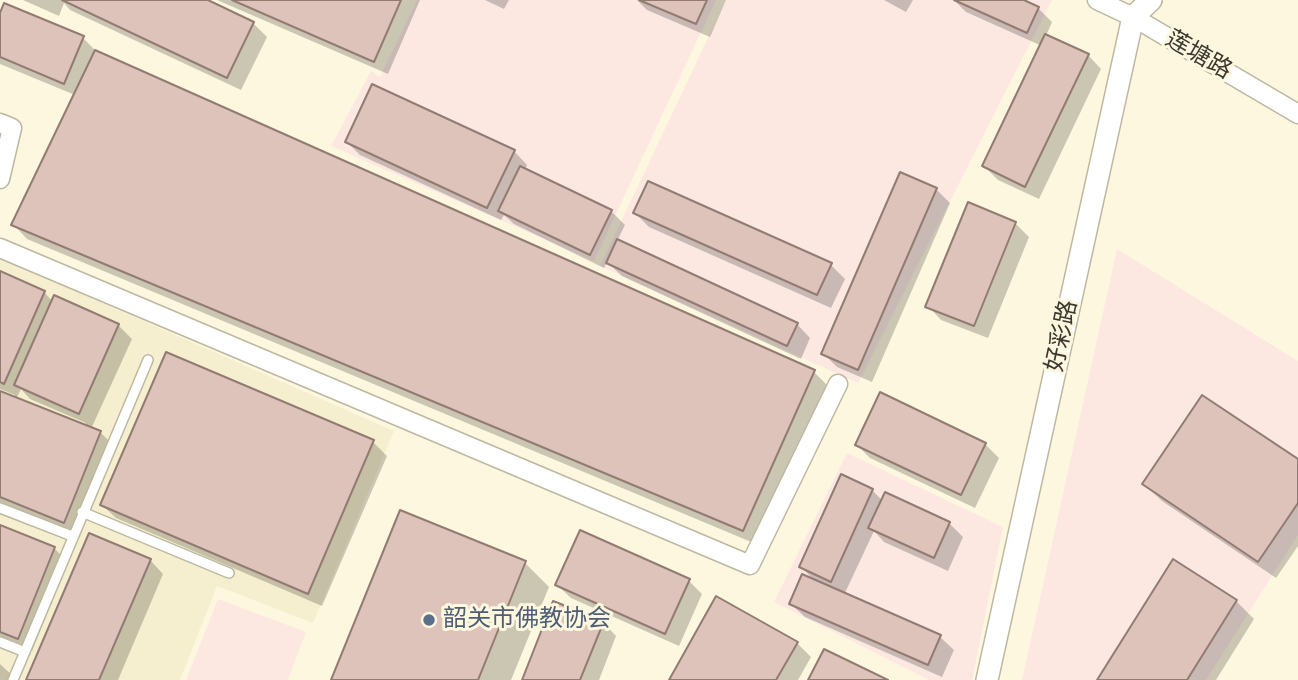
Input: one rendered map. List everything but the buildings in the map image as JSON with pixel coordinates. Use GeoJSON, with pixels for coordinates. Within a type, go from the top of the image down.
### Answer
{"type":"FeatureCollection","features":[{"type":"Feature","properties":{"kind":"street","name":"莲塘路"},"geometry":{"type":"LineString","coordinates":[[1097,0],[1133,17],[1298,114]]}},
{"type":"Feature","properties":{"kind":"street"},"geometry":{"type":"LineString","coordinates":[[1133,17],[1151,0]]}},
{"type":"Feature","properties":{"kind":"street","name":"好彩路"},"geometry":{"type":"LineString","coordinates":[[987,680],[1133,17]]}},
{"type":"Feature","properties":{"kind":"street"},"geometry":{"type":"LineString","coordinates":[[0,123],[12,128],[0,179]]}},
{"type":"Feature","properties":{"kind":"street"},"geometry":{"type":"LineString","coordinates":[[0,248],[750,565],[838,384]]}},
{"type":"Feature","properties":{"kind":"lane"},"geometry":{"type":"LineString","coordinates":[[13,680],[148,360]]}},
{"type":"Feature","properties":{"kind":"lane"},"geometry":{"type":"LineString","coordinates":[[0,508],[72,537]]}},
{"type":"Feature","properties":{"kind":"lane"},"geometry":{"type":"LineString","coordinates":[[82,512],[229,573]]}},
{"type":"Feature","properties":{"kind":"lane"},"geometry":{"type":"LineString","coordinates":[[0,642],[25,652]]}},
{"type":"Feature","properties":{"kind":"shaded area"},"geometry":{"type":"Polygon","coordinates":[[[417,0],[716,0],[594,261],[331,146],[371,71],[380,77],[417,0]]]}},
{"type":"Feature","properties":{"kind":"shaded area"},"geometry":{"type":"Polygon","coordinates":[[[726,0],[1052,0],[858,383],[600,266],[726,0]]]}},
{"type":"Feature","properties":{"kind":"shaded area"},"geometry":{"type":"Polygon","coordinates":[[[1117,249],[1298,361],[1298,535],[1206,680],[1022,680],[1117,249]]]}},
{"type":"Feature","properties":{"kind":"shaded area"},"geometry":{"type":"Polygon","coordinates":[[[0,258],[394,431],[313,623],[217,586],[180,680],[0,680],[0,258]]]}},
{"type":"Feature","properties":{"kind":"shaded area"},"geometry":{"type":"Polygon","coordinates":[[[847,453],[1003,527],[972,680],[929,680],[774,602],[847,453]]]}},
{"type":"Feature","properties":{"kind":"shaded area"},"geometry":{"type":"Polygon","coordinates":[[[218,599],[306,632],[288,680],[186,680],[218,599]]]}},
{"type":"Feature","properties":{"kind":"place","name":"韶关市佛教协会"},"geometry":{"type":"Point","coordinates":[429,620]}}]}
